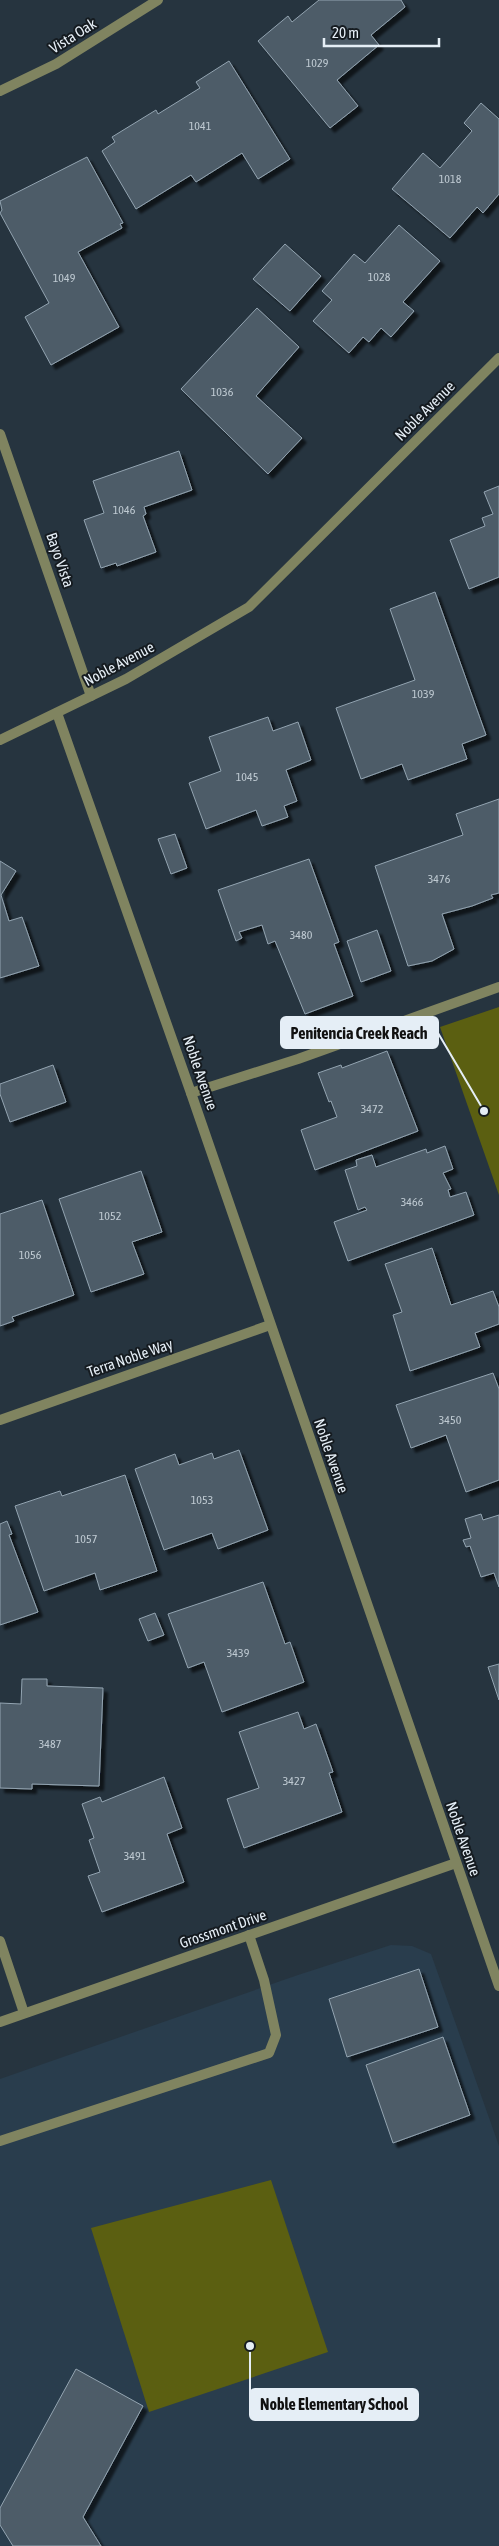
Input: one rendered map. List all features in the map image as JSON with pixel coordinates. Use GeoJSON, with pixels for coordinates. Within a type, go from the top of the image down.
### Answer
{"type":"FeatureCollection","features":[{"type":"Feature","properties":{"kind":"street","name":"Vista Oak"},"geometry":{"type":"LineString","coordinates":[[0,91],[56,64],[158,0]]}},
{"type":"Feature","properties":{"kind":"street","name":"Noble Avenue"},"geometry":{"type":"LineString","coordinates":[[499,358],[249,607],[126,679],[56,714],[192,1093],[270,1325],[499,1986]]}},
{"type":"Feature","properties":{"kind":"street","name":"Bayo Vista"},"geometry":{"type":"LineString","coordinates":[[0,434],[91,696]]}},
{"type":"Feature","properties":{"kind":"street"},"geometry":{"type":"LineString","coordinates":[[0,740],[56,714]]}},
{"type":"Feature","properties":{"kind":"street"},"geometry":{"type":"LineString","coordinates":[[192,1093],[298,1059],[499,987]]}},
{"type":"Feature","properties":{"kind":"street","name":"Terra Noble Way"},"geometry":{"type":"LineString","coordinates":[[0,1420],[270,1325]]}},
{"type":"Feature","properties":{"kind":"street","name":"Grossmont Drive"},"geometry":{"type":"LineString","coordinates":[[0,2022],[456,1863]]}},
{"type":"Feature","properties":{"kind":"street"},"geometry":{"type":"LineString","coordinates":[[0,2141],[269,2053],[276,2035],[264,1980],[249,1935]]}},
{"type":"Feature","properties":{"kind":"street"},"geometry":{"type":"LineString","coordinates":[[0,1941],[24,2014]]}},
{"type":"Feature","properties":{"kind":"shaded area"},"geometry":{"type":"Polygon","coordinates":[[[499,1007],[499,1195],[440,1027],[499,1007]]]}},
{"type":"Feature","properties":{"kind":"shaded area"},"geometry":{"type":"Polygon","coordinates":[[[391,1945],[412,1946],[431,1954],[499,2146],[499,2546],[0,2546],[0,2079],[298,1975],[391,1945]]]}},
{"type":"Feature","properties":{"kind":"shaded area"},"geometry":{"type":"Polygon","coordinates":[[[271,2180],[328,2352],[149,2412],[91,2228],[271,2180]]]}},
{"type":"Feature","properties":{"kind":"building"},"geometry":{"type":"Polygon","coordinates":[[[319,0],[401,0],[405,7],[371,35],[379,45],[337,80],[358,106],[330,128],[258,41],[288,16],[292,22],[319,0]]]}},
{"type":"Feature","properties":{"kind":"building"},"geometry":{"type":"Polygon","coordinates":[[[229,61],[290,159],[258,179],[242,153],[196,182],[191,175],[136,209],[102,151],[115,142],[112,137],[156,110],[158,114],[200,88],[196,82],[229,61]]]}},
{"type":"Feature","properties":{"kind":"building"},"geometry":{"type":"Polygon","coordinates":[[[481,103],[499,119],[499,194],[483,213],[477,207],[450,238],[392,189],[423,153],[440,168],[472,131],[464,123],[481,103]]]}},
{"type":"Feature","properties":{"kind":"building"},"geometry":{"type":"Polygon","coordinates":[[[87,157],[123,223],[120,224],[122,228],[78,252],[119,327],[51,365],[25,317],[49,303],[0,213],[2,210],[0,201],[87,157]]]}},
{"type":"Feature","properties":{"kind":"building"},"geometry":{"type":"Polygon","coordinates":[[[399,225],[440,261],[403,302],[414,311],[391,337],[381,328],[369,342],[363,337],[349,353],[313,321],[332,300],[322,291],[354,254],[365,263],[399,225]]]}},
{"type":"Feature","properties":{"kind":"building"},"geometry":{"type":"Polygon","coordinates":[[[285,244],[321,276],[290,311],[253,279],[285,244]]]}},
{"type":"Feature","properties":{"kind":"building"},"geometry":{"type":"Polygon","coordinates":[[[257,308],[299,347],[256,396],[302,438],[268,474],[181,389],[257,308]]]}},
{"type":"Feature","properties":{"kind":"building"},"geometry":{"type":"Polygon","coordinates":[[[179,451],[192,490],[144,507],[146,514],[143,516],[156,552],[117,566],[116,563],[101,568],[84,520],[104,513],[93,481],[179,451]]]}},
{"type":"Feature","properties":{"kind":"building"},"geometry":{"type":"Polygon","coordinates":[[[499,486],[499,577],[469,589],[450,540],[485,526],[482,518],[493,514],[484,492],[499,486]]]}},
{"type":"Feature","properties":{"kind":"building"},"geometry":{"type":"Polygon","coordinates":[[[435,592],[486,735],[462,744],[467,759],[408,780],[402,764],[361,779],[336,708],[415,680],[390,609],[435,592]]]}},
{"type":"Feature","properties":{"kind":"building"},"geometry":{"type":"Polygon","coordinates":[[[268,717],[273,731],[298,722],[311,760],[286,770],[297,801],[284,806],[288,817],[262,826],[256,810],[206,829],[189,783],[221,771],[209,737],[268,717]]]}},
{"type":"Feature","properties":{"kind":"building"},"geometry":{"type":"Polygon","coordinates":[[[499,799],[499,893],[491,895],[493,898],[472,906],[442,914],[454,949],[432,961],[408,966],[375,866],[463,835],[456,814],[499,799]]]}},
{"type":"Feature","properties":{"kind":"building"},"geometry":{"type":"Polygon","coordinates":[[[175,834],[187,868],[171,874],[158,839],[175,834]]]}},
{"type":"Feature","properties":{"kind":"building"},"geometry":{"type":"Polygon","coordinates":[[[309,859],[339,942],[334,944],[353,996],[305,1014],[275,941],[268,944],[262,925],[239,932],[242,938],[236,941],[218,890],[309,859]]]}},
{"type":"Feature","properties":{"kind":"building"},"geometry":{"type":"Polygon","coordinates":[[[0,861],[16,871],[1,895],[9,921],[22,917],[39,966],[0,978],[0,861]]]}},
{"type":"Feature","properties":{"kind":"building"},"geometry":{"type":"Polygon","coordinates":[[[377,930],[391,971],[361,982],[347,941],[377,930]]]}},
{"type":"Feature","properties":{"kind":"building"},"geometry":{"type":"Polygon","coordinates":[[[387,1051],[418,1131],[315,1170],[301,1130],[337,1117],[318,1073],[341,1065],[342,1068],[387,1051]]]}},
{"type":"Feature","properties":{"kind":"building"},"geometry":{"type":"Polygon","coordinates":[[[53,1065],[66,1102],[10,1122],[0,1094],[0,1084],[53,1065]]]}},
{"type":"Feature","properties":{"kind":"building"},"geometry":{"type":"Polygon","coordinates":[[[445,1146],[453,1169],[443,1173],[451,1189],[448,1190],[450,1197],[466,1192],[474,1215],[348,1261],[334,1222],[367,1210],[365,1207],[358,1210],[345,1170],[357,1166],[356,1160],[372,1155],[376,1167],[426,1149],[427,1153],[445,1146]]]}},
{"type":"Feature","properties":{"kind":"building"},"geometry":{"type":"Polygon","coordinates":[[[141,1171],[162,1232],[132,1242],[144,1274],[91,1292],[59,1199],[141,1171]]]}},
{"type":"Feature","properties":{"kind":"building"},"geometry":{"type":"Polygon","coordinates":[[[42,1200],[74,1295],[12,1317],[14,1321],[0,1326],[0,1214],[42,1200]]]}},
{"type":"Feature","properties":{"kind":"building"},"geometry":{"type":"Polygon","coordinates":[[[432,1248],[451,1305],[493,1291],[499,1307],[499,1324],[475,1333],[480,1347],[410,1371],[393,1315],[402,1312],[385,1264],[432,1248]]]}},
{"type":"Feature","properties":{"kind":"building"},"geometry":{"type":"Polygon","coordinates":[[[493,1373],[499,1389],[499,1480],[466,1492],[446,1435],[411,1448],[396,1405],[493,1373]]]}},
{"type":"Feature","properties":{"kind":"building"},"geometry":{"type":"Polygon","coordinates":[[[239,1450],[268,1530],[218,1549],[212,1533],[164,1550],[135,1469],[175,1454],[179,1465],[212,1453],[214,1459],[239,1450]]]}},
{"type":"Feature","properties":{"kind":"building"},"geometry":{"type":"Polygon","coordinates":[[[125,1475],[157,1571],[100,1590],[95,1573],[44,1591],[15,1506],[60,1491],[62,1496],[125,1475]]]}},
{"type":"Feature","properties":{"kind":"building"},"geometry":{"type":"Polygon","coordinates":[[[481,1514],[483,1520],[499,1515],[499,1587],[494,1573],[481,1577],[470,1546],[466,1547],[463,1540],[471,1538],[465,1519],[481,1514]]]}},
{"type":"Feature","properties":{"kind":"building"},"geometry":{"type":"Polygon","coordinates":[[[7,1521],[12,1534],[9,1535],[38,1612],[0,1625],[0,1524],[7,1521]]]}},
{"type":"Feature","properties":{"kind":"building"},"geometry":{"type":"Polygon","coordinates":[[[263,1582],[285,1644],[290,1642],[304,1682],[222,1712],[204,1662],[188,1668],[168,1614],[263,1582]]]}},
{"type":"Feature","properties":{"kind":"building"},"geometry":{"type":"Polygon","coordinates":[[[155,1613],[164,1635],[148,1641],[139,1619],[155,1613]]]}},
{"type":"Feature","properties":{"kind":"building"},"geometry":{"type":"Polygon","coordinates":[[[499,1664],[499,1700],[488,1667],[499,1664]]]}},
{"type":"Feature","properties":{"kind":"building"},"geometry":{"type":"Polygon","coordinates":[[[22,1679],[47,1679],[47,1686],[103,1688],[99,1786],[32,1784],[32,1789],[0,1788],[0,1703],[21,1704],[22,1679]]]}},
{"type":"Feature","properties":{"kind":"building"},"geometry":{"type":"Polygon","coordinates":[[[298,1712],[304,1729],[316,1724],[333,1772],[329,1773],[342,1812],[244,1848],[227,1799],[259,1788],[239,1732],[298,1712]]]}},
{"type":"Feature","properties":{"kind":"building"},"geometry":{"type":"Polygon","coordinates":[[[164,1777],[182,1828],[167,1834],[184,1882],[102,1912],[88,1876],[100,1872],[89,1840],[94,1838],[82,1804],[100,1797],[102,1802],[164,1777]]]}},
{"type":"Feature","properties":{"kind":"building"},"geometry":{"type":"Polygon","coordinates":[[[419,1969],[438,2027],[347,2057],[329,1999],[419,1969]]]}},
{"type":"Feature","properties":{"kind":"building"},"geometry":{"type":"Polygon","coordinates":[[[443,2037],[470,2115],[393,2143],[366,2065],[443,2037]]]}},
{"type":"Feature","properties":{"kind":"building"},"geometry":{"type":"Polygon","coordinates":[[[76,2369],[143,2406],[83,2517],[101,2546],[13,2546],[0,2525],[0,2508],[76,2369]]]}},
{"type":"Feature","properties":{"kind":"place","name":"Penitencia Creek Reach"},"geometry":{"type":"Point","coordinates":[484,1111]}},
{"type":"Feature","properties":{"kind":"place","name":"Noble Elementary School"},"geometry":{"type":"Point","coordinates":[250,2346]}}]}
